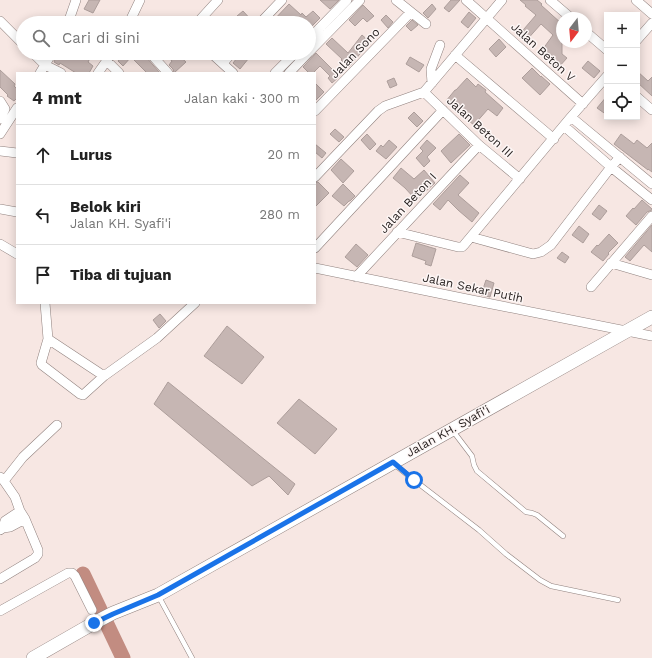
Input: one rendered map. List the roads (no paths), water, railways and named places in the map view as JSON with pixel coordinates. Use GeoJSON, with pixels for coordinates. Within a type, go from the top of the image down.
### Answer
{"type":"FeatureCollection","features":[{"type":"Feature","properties":{"kind":"main road","name":"Jalan KH. Syafi'i"},"geometry":{"type":"LineString","coordinates":[[34,658],[94,623],[158,595],[652,317]]}},
{"type":"Feature","properties":{"kind":"street"},"geometry":{"type":"LineString","coordinates":[[70,16],[76,0]]}},
{"type":"Feature","properties":{"kind":"street"},"geometry":{"type":"LineString","coordinates":[[207,12],[212,0]]}},
{"type":"Feature","properties":{"kind":"street"},"geometry":{"type":"LineString","coordinates":[[203,16],[218,0]]}},
{"type":"Feature","properties":{"kind":"street"},"geometry":{"type":"LineString","coordinates":[[267,16],[282,0]]}},
{"type":"Feature","properties":{"kind":"street"},"geometry":{"type":"LineString","coordinates":[[316,32],[347,0]]}},
{"type":"Feature","properties":{"kind":"street"},"geometry":{"type":"LineString","coordinates":[[316,46],[360,0]]}},
{"type":"Feature","properties":{"kind":"street"},"geometry":{"type":"LineString","coordinates":[[396,0],[426,24]]}},
{"type":"Feature","properties":{"kind":"street","name":"Jalan Beton V"},"geometry":{"type":"LineString","coordinates":[[466,0],[583,104]]}},
{"type":"Feature","properties":{"kind":"street"},"geometry":{"type":"LineString","coordinates":[[316,176],[378,111],[385,106],[424,92],[502,0]]}},
{"type":"Feature","properties":{"kind":"street"},"geometry":{"type":"LineString","coordinates":[[550,0],[563,12]]}},
{"type":"Feature","properties":{"kind":"street"},"geometry":{"type":"LineString","coordinates":[[636,0],[652,14]]}},
{"type":"Feature","properties":{"kind":"street"},"geometry":{"type":"LineString","coordinates":[[132,16],[138,1]]}},
{"type":"Feature","properties":{"kind":"street","name":"Jalan Sono"},"geometry":{"type":"LineString","coordinates":[[316,110],[412,12]]}},
{"type":"Feature","properties":{"kind":"street"},"geometry":{"type":"LineString","coordinates":[[0,22],[16,37]]}},
{"type":"Feature","properties":{"kind":"street"},"geometry":{"type":"LineString","coordinates":[[640,38],[649,33],[652,23]]}},
{"type":"Feature","properties":{"kind":"street"},"geometry":{"type":"LineString","coordinates":[[592,37],[605,48]]}},
{"type":"Feature","properties":{"kind":"street"},"geometry":{"type":"LineString","coordinates":[[432,83],[430,69],[440,45]]}},
{"type":"Feature","properties":{"kind":"street"},"geometry":{"type":"LineString","coordinates":[[455,55],[554,139]]}},
{"type":"Feature","properties":{"kind":"street"},"geometry":{"type":"LineString","coordinates":[[40,60],[45,65],[59,72]]}},
{"type":"Feature","properties":{"kind":"street"},"geometry":{"type":"LineString","coordinates":[[41,72],[48,60]]}},
{"type":"Feature","properties":{"kind":"street"},"geometry":{"type":"LineString","coordinates":[[156,60],[167,72]]}},
{"type":"Feature","properties":{"kind":"street"},"geometry":{"type":"LineString","coordinates":[[219,60],[232,72]]}},
{"type":"Feature","properties":{"kind":"street"},"geometry":{"type":"LineString","coordinates":[[222,63],[225,60]]}},
{"type":"Feature","properties":{"kind":"street"},"geometry":{"type":"LineString","coordinates":[[276,72],[288,60]]}},
{"type":"Feature","properties":{"kind":"street"},"geometry":{"type":"LineString","coordinates":[[290,72],[302,60]]}},
{"type":"Feature","properties":{"kind":"street"},"geometry":{"type":"LineString","coordinates":[[99,72],[107,61],[118,72]]}},
{"type":"Feature","properties":{"kind":"street"},"geometry":{"type":"LineString","coordinates":[[398,232],[460,247],[464,245],[604,80]]}},
{"type":"Feature","properties":{"kind":"street","name":"Jalan Beton III"},"geometry":{"type":"LineString","coordinates":[[424,92],[479,145],[520,179]]}},
{"type":"Feature","properties":{"kind":"street"},"geometry":{"type":"LineString","coordinates":[[640,100],[652,110]]}},
{"type":"Feature","properties":{"kind":"street"},"geometry":{"type":"LineString","coordinates":[[0,101],[5,109],[0,119]]}},
{"type":"Feature","properties":{"kind":"street"},"geometry":{"type":"LineString","coordinates":[[0,134],[16,110]]}},
{"type":"Feature","properties":{"kind":"street"},"geometry":{"type":"LineString","coordinates":[[316,247],[443,110]]}},
{"type":"Feature","properties":{"kind":"street"},"geometry":{"type":"LineString","coordinates":[[571,117],[652,184]]}},
{"type":"Feature","properties":{"kind":"street"},"geometry":{"type":"LineString","coordinates":[[564,126],[610,167],[652,200]]}},
{"type":"Feature","properties":{"kind":"street","name":"Jalan Beton I"},"geometry":{"type":"LineString","coordinates":[[356,277],[479,145]]}},
{"type":"Feature","properties":{"kind":"street"},"geometry":{"type":"LineString","coordinates":[[0,151],[16,153]]}},
{"type":"Feature","properties":{"kind":"street"},"geometry":{"type":"LineString","coordinates":[[471,237],[533,254],[541,252],[551,245],[610,167],[620,157]]}},
{"type":"Feature","properties":{"kind":"street"},"geometry":{"type":"LineString","coordinates":[[0,209],[16,212]]}},
{"type":"Feature","properties":{"kind":"street"},"geometry":{"type":"LineString","coordinates":[[591,287],[652,216]]}},
{"type":"Feature","properties":{"kind":"street"},"geometry":{"type":"LineString","coordinates":[[0,244],[16,253]]}},
{"type":"Feature","properties":{"kind":"street"},"geometry":{"type":"LineString","coordinates":[[611,264],[652,275]]}},
{"type":"Feature","properties":{"kind":"street","name":"Jalan Sekar Putih"},"geometry":{"type":"LineString","coordinates":[[316,268],[652,336]]}},
{"type":"Feature","properties":{"kind":"street"},"geometry":{"type":"LineString","coordinates":[[45,304],[48,339],[41,363],[83,395],[104,376],[157,338],[194,304]]}},
{"type":"Feature","properties":{"kind":"street"},"geometry":{"type":"LineString","coordinates":[[48,339],[104,376]]}},
{"type":"Feature","properties":{"kind":"street"},"geometry":{"type":"LineString","coordinates":[[0,579],[35,558],[38,554],[38,550],[15,497],[2,479],[57,425]]}},
{"type":"Feature","properties":{"kind":"street"},"geometry":{"type":"LineString","coordinates":[[1,529],[10,527],[22,515]]}},
{"type":"Feature","properties":{"kind":"street"},"geometry":{"type":"LineString","coordinates":[[0,611],[68,572],[75,576],[92,610]]}},
{"type":"Feature","properties":{"kind":"lane"},"geometry":{"type":"LineString","coordinates":[[452,429],[472,456],[477,471],[526,512],[537,515],[563,536]]}},
{"type":"Feature","properties":{"kind":"lane"},"geometry":{"type":"LineString","coordinates":[[393,462],[540,580],[551,586],[618,600]]}},
{"type":"Feature","properties":{"kind":"lane"},"geometry":{"type":"LineString","coordinates":[[158,595],[192,658]]}},
{"type":"Feature","properties":{"kind":"waterway"},"geometry":{"type":"LineString","coordinates":[[83,574],[123,658]]}}]}
